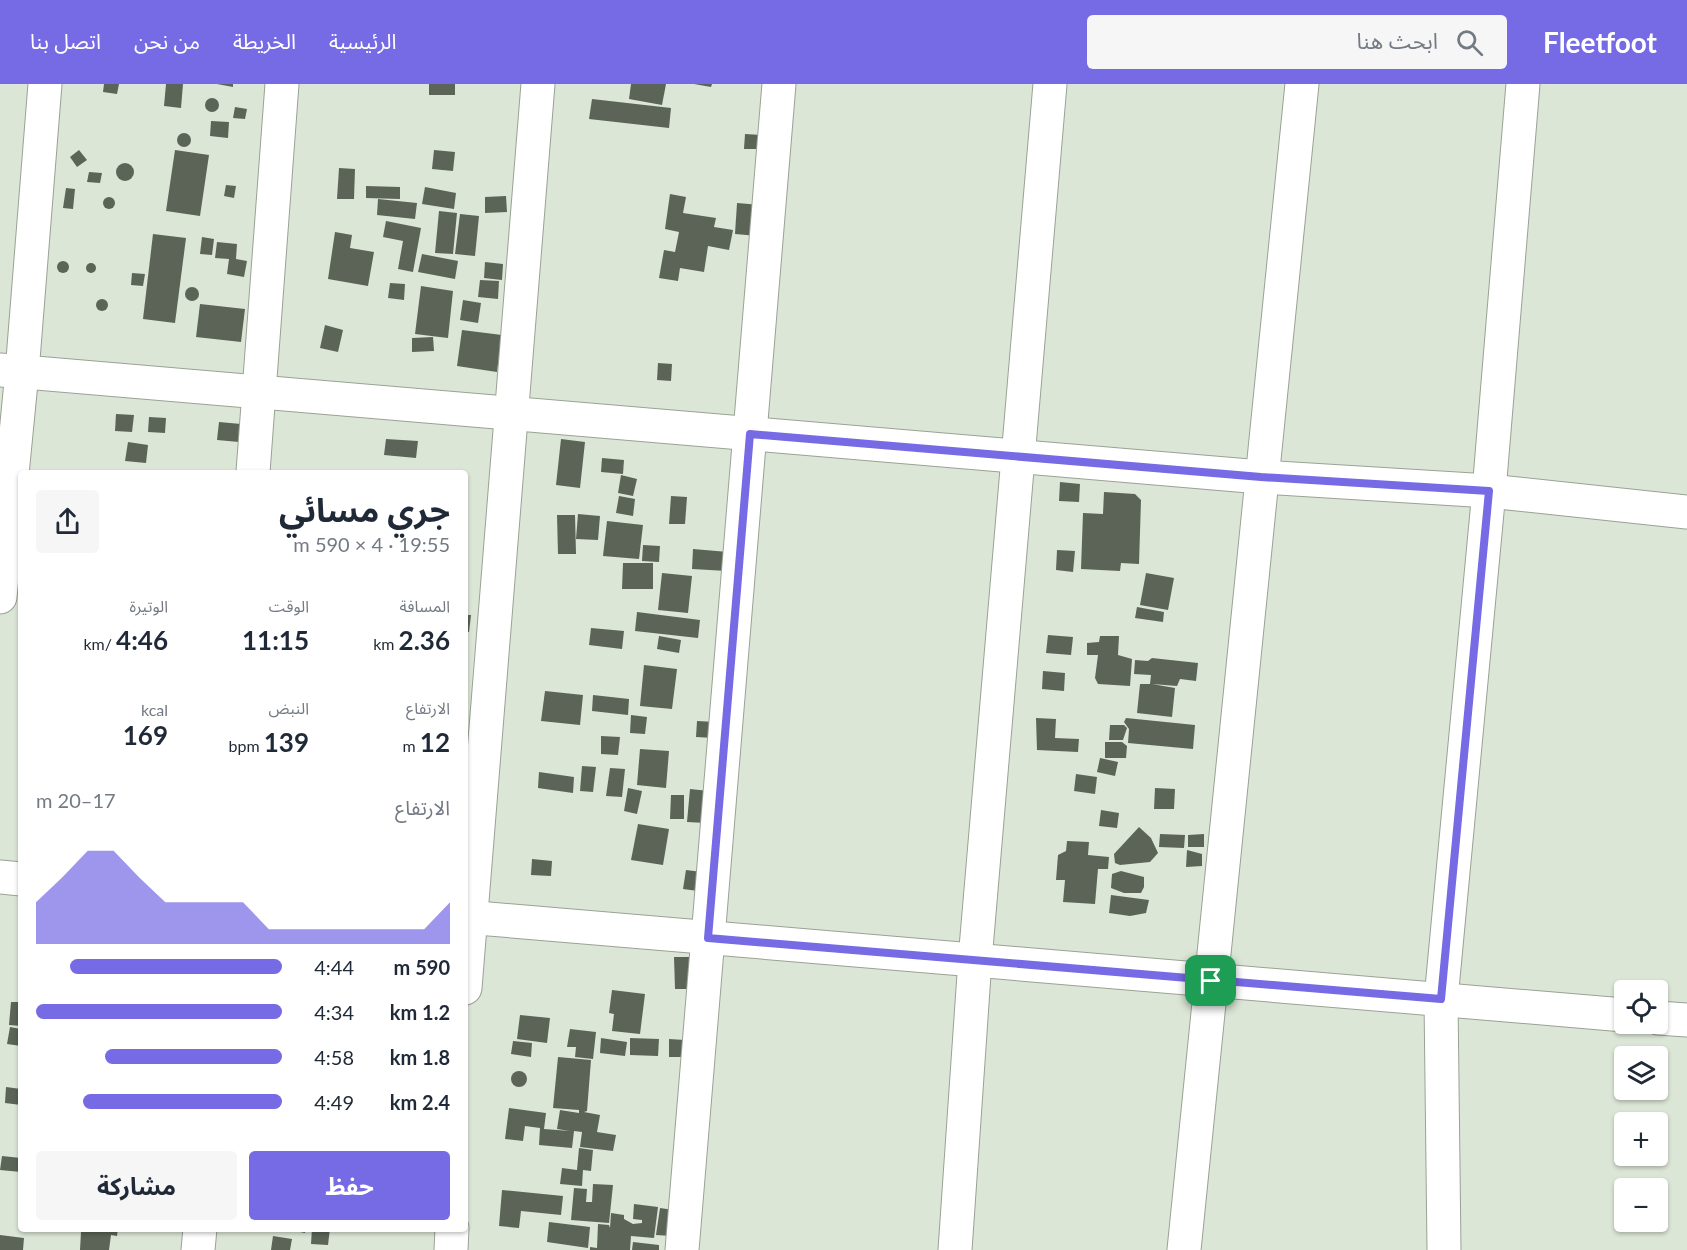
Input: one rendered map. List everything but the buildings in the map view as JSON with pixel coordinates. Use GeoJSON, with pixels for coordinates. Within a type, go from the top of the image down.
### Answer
{"type":"FeatureCollection","features":[{"type":"Feature","properties":{"kind":"street"},"geometry":{"type":"LineString","coordinates":[[0,597],[11,371],[45,84]]}},
{"type":"Feature","properties":{"kind":"street"},"geometry":{"type":"LineString","coordinates":[[253,470],[282,84]]}},
{"type":"Feature","properties":{"kind":"street"},"geometry":{"type":"LineString","coordinates":[[468,906],[538,84]]}},
{"type":"Feature","properties":{"kind":"street"},"geometry":{"type":"LineString","coordinates":[[682,1250],[779,84]]}},
{"type":"Feature","properties":{"kind":"street"},"geometry":{"type":"LineString","coordinates":[[956,1250],[975,960],[1050,84]]}},
{"type":"Feature","properties":{"kind":"street"},"geometry":{"type":"LineString","coordinates":[[1184,1250],[1302,84]]}},
{"type":"Feature","properties":{"kind":"street"},"geometry":{"type":"LineString","coordinates":[[1444,1250],[1441,999],[1489,491],[1523,84]]}},
{"type":"Feature","properties":{"kind":"street"},"geometry":{"type":"LineString","coordinates":[[11,371],[1261,477],[1489,491],[1687,512]]}},
{"type":"Feature","properties":{"kind":"street"},"geometry":{"type":"LineString","coordinates":[[0,877],[18,879]]}},
{"type":"Feature","properties":{"kind":"street"},"geometry":{"type":"LineString","coordinates":[[468,917],[1614,1014]]}},
{"type":"Feature","properties":{"kind":"street"},"geometry":{"type":"LineString","coordinates":[[1668,1019],[1687,1020]]}},
{"type":"Feature","properties":{"kind":"street"},"geometry":{"type":"LineString","coordinates":[[198,1250],[200,1232]]}},
{"type":"Feature","properties":{"kind":"street"},"geometry":{"type":"LineString","coordinates":[[451,1250],[452,1232]]}},
{"type":"Feature","properties":{"kind":"route"},"geometry":{"type":"LineString","coordinates":[[750,434],[1261,477],[1489,491],[1441,999],[1211,981],[708,938],[750,434]]}}]}
